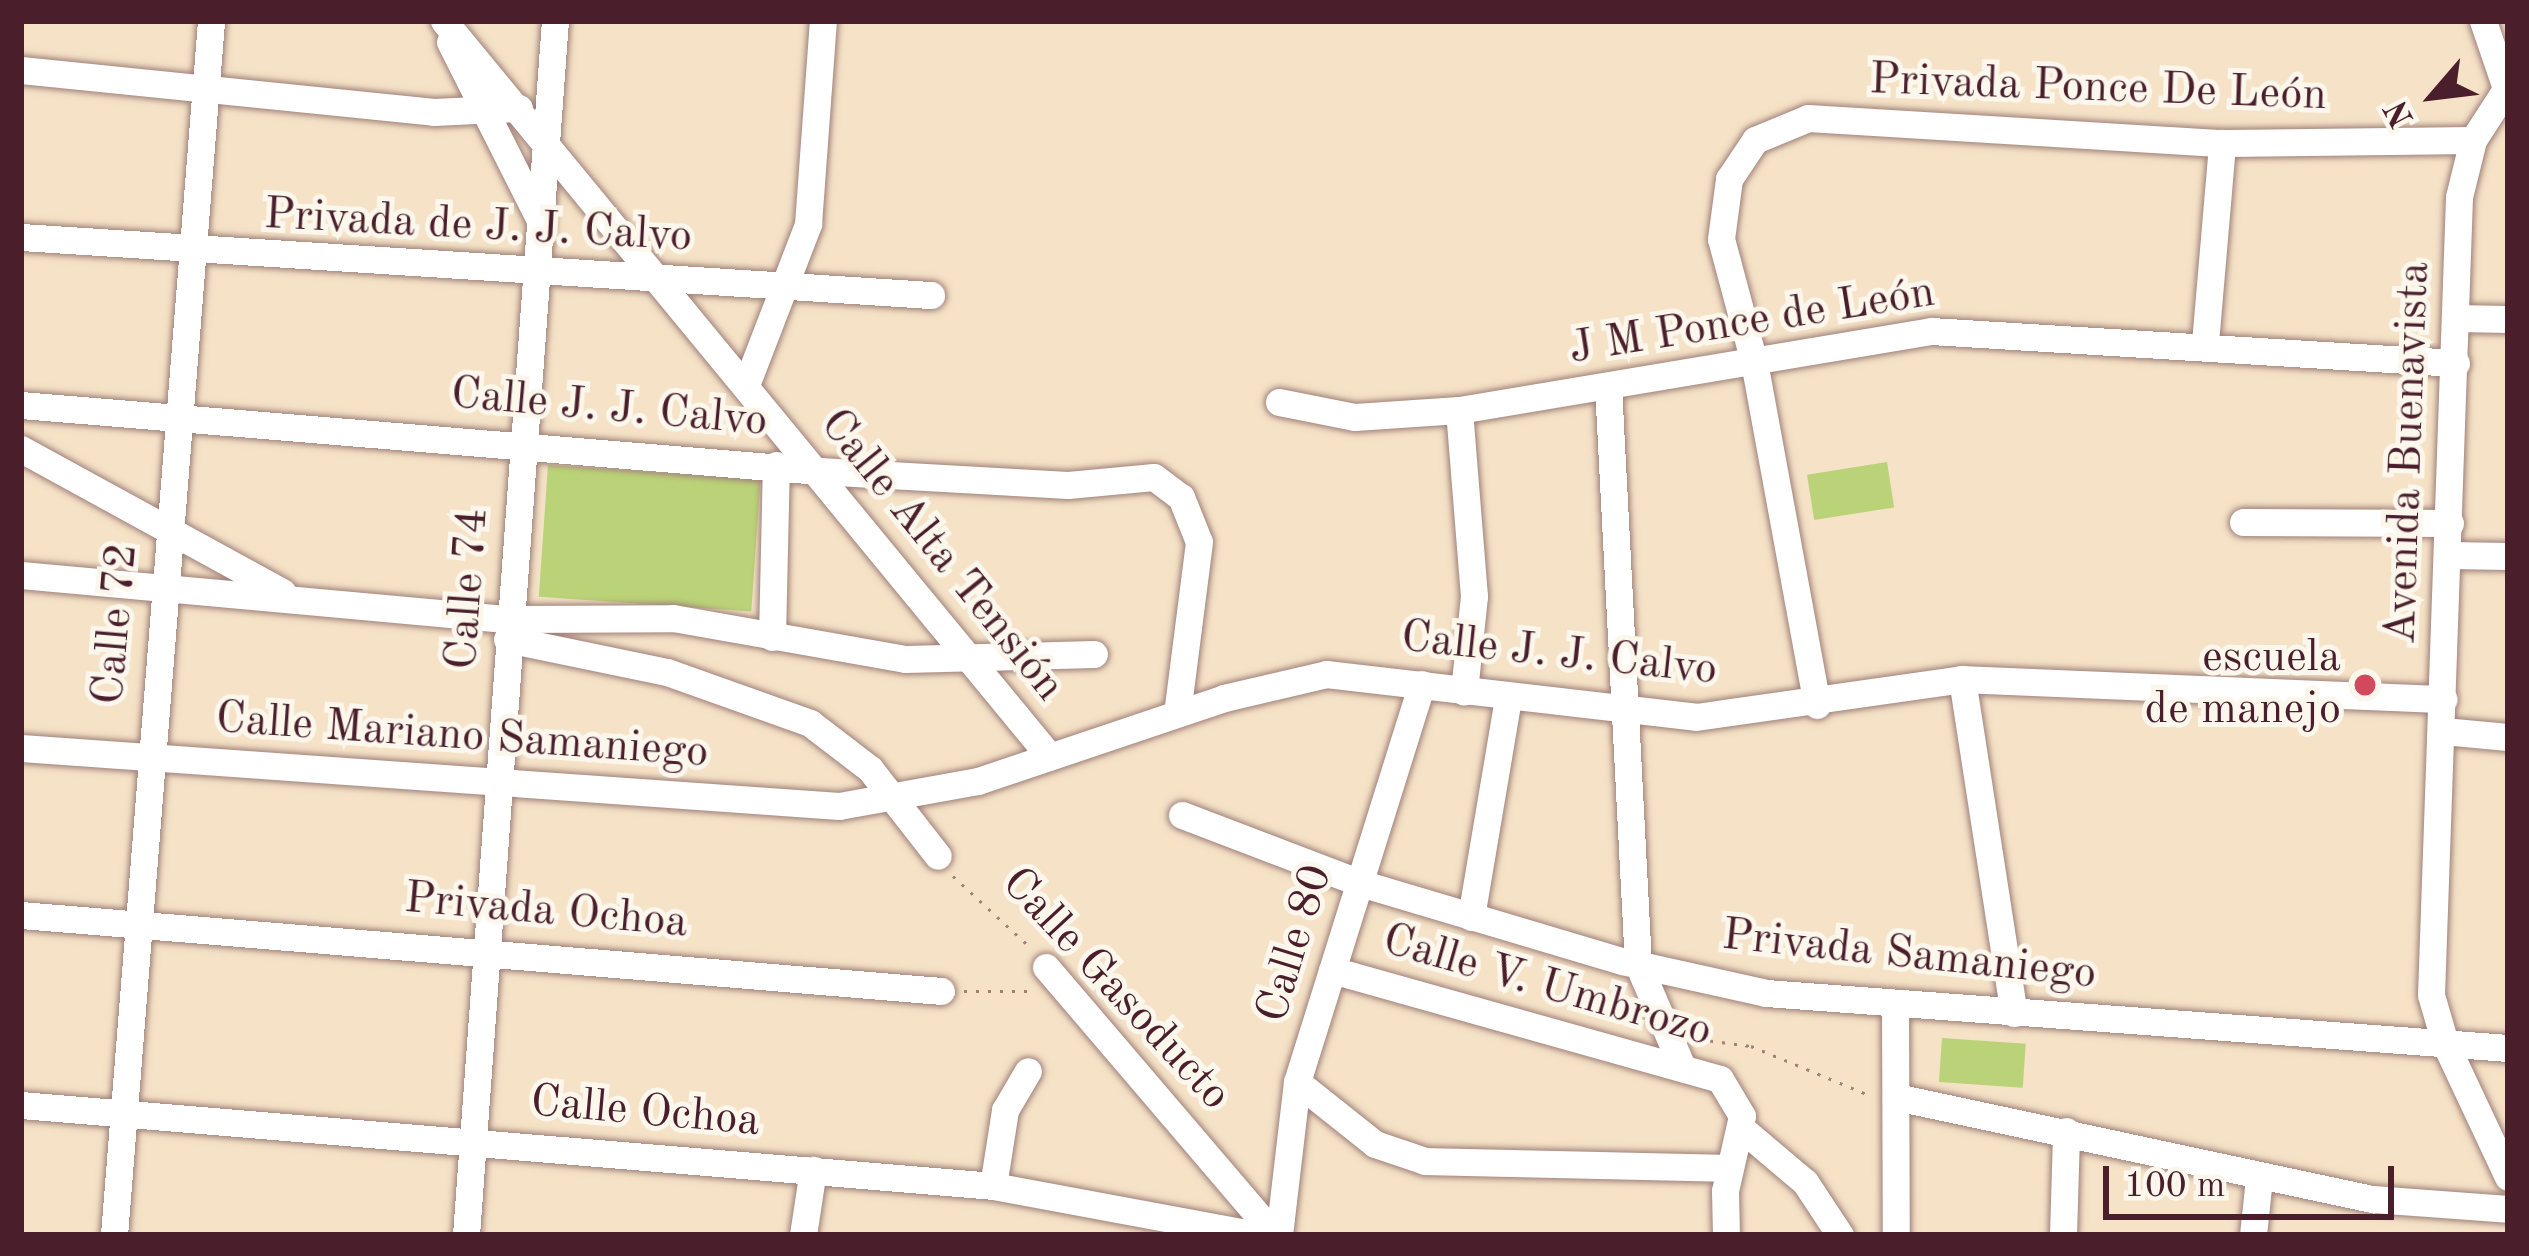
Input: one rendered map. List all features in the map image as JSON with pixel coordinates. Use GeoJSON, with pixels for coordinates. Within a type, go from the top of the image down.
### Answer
{"type":"FeatureCollection","features":[{"type":"Feature","properties":{"kind":"street","name":"Calle 72"},"geometry":{"type":"LineString","coordinates":[[114,1235],[148,756],[212,21]]}},
{"type":"Feature","properties":{"kind":"street"},"geometry":{"type":"LineString","coordinates":[[442,21],[479,112],[539,218]]}},
{"type":"Feature","properties":{"kind":"street","name":"Calle Alta Tensión"},"geometry":{"type":"LineString","coordinates":[[442,21],[519,108],[650,280],[819,471],[1050,757]]}},
{"type":"Feature","properties":{"kind":"street","name":"Calle 74"},"geometry":{"type":"LineString","coordinates":[[466,1235],[520,441],[555,21]]}},
{"type":"Feature","properties":{"kind":"street"},"geometry":{"type":"LineString","coordinates":[[746,386],[790,283],[810,207],[823,21]]}},
{"type":"Feature","properties":{"kind":"street"},"geometry":{"type":"LineString","coordinates":[[2483,21],[2507,87]]}},
{"type":"Feature","properties":{"kind":"street"},"geometry":{"type":"LineString","coordinates":[[21,70],[479,112],[519,108]]}},
{"type":"Feature","properties":{"kind":"street","name":"Avenida Buenavista"},"geometry":{"type":"LineString","coordinates":[[2507,87],[2473,140],[2459,197],[2432,995],[2445,1043],[2508,1177]]}},
{"type":"Feature","properties":{"kind":"street","name":"Privada Ponce De León"},"geometry":{"type":"LineString","coordinates":[[1754,362],[1721,239],[1736,164],[1770,129],[1808,118],[2222,143],[2473,140]]}},
{"type":"Feature","properties":{"kind":"street"},"geometry":{"type":"LineString","coordinates":[[2205,343],[2222,143]]}},
{"type":"Feature","properties":{"kind":"street","name":"Privada de J. J. Calvo"},"geometry":{"type":"LineString","coordinates":[[21,237],[536,276],[790,283],[931,295]]}},
{"type":"Feature","properties":{"kind":"street"},"geometry":{"type":"LineString","coordinates":[[2456,318],[2504,310]]}},
{"type":"Feature","properties":{"kind":"street","name":"J M Ponce de León"},"geometry":{"type":"LineString","coordinates":[[1279,402],[1355,417],[1459,410],[1931,331],[2205,343],[2456,363]]}},
{"type":"Feature","properties":{"kind":"street"},"geometry":{"type":"LineString","coordinates":[[1754,362],[1816,705]]}},
{"type":"Feature","properties":{"kind":"street"},"geometry":{"type":"LineString","coordinates":[[1607,386],[1638,964],[1676,1053]]}},
{"type":"Feature","properties":{"kind":"street","name":"Calle J. J. Calvo"},"geometry":{"type":"LineString","coordinates":[[21,405],[520,441],[819,471],[1068,485],[1145,476],[1181,497],[1200,559],[1176,676],[1177,713]]}},
{"type":"Feature","properties":{"kind":"street"},"geometry":{"type":"LineString","coordinates":[[1459,410],[1474,596],[1464,691]]}},
{"type":"Feature","properties":{"kind":"street"},"geometry":{"type":"LineString","coordinates":[[21,449],[167,523],[286,594]]}},
{"type":"Feature","properties":{"kind":"street"},"geometry":{"type":"LineString","coordinates":[[772,637],[776,465]]}},
{"type":"Feature","properties":{"kind":"street"},"geometry":{"type":"LineString","coordinates":[[2243,522],[2450,524]]}},
{"type":"Feature","properties":{"kind":"street"},"geometry":{"type":"LineString","coordinates":[[2449,555],[2508,556]]}},
{"type":"Feature","properties":{"kind":"street"},"geometry":{"type":"LineString","coordinates":[[21,575],[286,594],[508,629],[628,614],[905,658],[1094,653]]}},
{"type":"Feature","properties":{"kind":"street","name":"Calle Gasoducto"},"geometry":{"type":"LineString","coordinates":[[508,629],[667,672],[784,712],[832,736],[897,799],[938,856]]}},
{"type":"Feature","properties":{"kind":"street","name":"Calle J. J. Calvo"},"geometry":{"type":"LineString","coordinates":[[897,799],[1050,757],[1177,713],[1326,674],[1621,712],[1729,717],[1962,680],[2444,699]]}},
{"type":"Feature","properties":{"kind":"street"},"geometry":{"type":"LineString","coordinates":[[1962,680],[2014,1012]]}},
{"type":"Feature","properties":{"kind":"street","name":"Calle 80"},"geometry":{"type":"LineString","coordinates":[[1277,1235],[1297,1082],[1422,684]]}},
{"type":"Feature","properties":{"kind":"street"},"geometry":{"type":"LineString","coordinates":[[1471,916],[1508,698]]}},
{"type":"Feature","properties":{"kind":"street"},"geometry":{"type":"LineString","coordinates":[[2443,731],[2508,737]]}},
{"type":"Feature","properties":{"kind":"street","name":"Calle Mariano Samaniego"},"geometry":{"type":"LineString","coordinates":[[21,748],[823,806],[897,799]]}},
{"type":"Feature","properties":{"kind":"street","name":"Privada Samaniego"},"geometry":{"type":"LineString","coordinates":[[1183,815],[1360,883],[1638,964],[1766,993],[2508,1048]]}},
{"type":"Feature","properties":{"kind":"street","name":"Privada Ochoa"},"geometry":{"type":"LineString","coordinates":[[21,915],[486,948],[941,991]]}},
{"type":"Feature","properties":{"kind":"street","name":"Calle Gasoducto"},"geometry":{"type":"LineString","coordinates":[[1046,967],[1277,1235]]}},
{"type":"Feature","properties":{"kind":"street","name":"Calle V. Umbrozo"},"geometry":{"type":"LineString","coordinates":[[1332,970],[1676,1053],[1730,1089],[1741,1128]]}},
{"type":"Feature","properties":{"kind":"street"},"geometry":{"type":"LineString","coordinates":[[1895,1004],[1896,1235]]}},
{"type":"Feature","properties":{"kind":"street"},"geometry":{"type":"LineString","coordinates":[[993,1186],[1005,1110],[1028,1071]]}},
{"type":"Feature","properties":{"kind":"street"},"geometry":{"type":"LineString","coordinates":[[1297,1082],[1375,1144],[1425,1161],[1729,1168]]}},
{"type":"Feature","properties":{"kind":"street"},"geometry":{"type":"LineString","coordinates":[[1896,1097],[2066,1131],[2259,1178],[2427,1209],[2508,1209]]}},
{"type":"Feature","properties":{"kind":"street","name":"Calle Ochoa"},"geometry":{"type":"LineString","coordinates":[[21,1106],[993,1186],[1257,1235]]}},
{"type":"Feature","properties":{"kind":"street"},"geometry":{"type":"LineString","coordinates":[[1726,1235],[1729,1168],[1741,1128],[1805,1181],[1840,1235]]}},
{"type":"Feature","properties":{"kind":"street"},"geometry":{"type":"LineString","coordinates":[[2063,1235],[2066,1131]]}},
{"type":"Feature","properties":{"kind":"street"},"geometry":{"type":"LineString","coordinates":[[803,1235],[813,1170]]}},
{"type":"Feature","properties":{"kind":"street"},"geometry":{"type":"LineString","coordinates":[[2253,1235],[2259,1178]]}},
{"type":"Feature","properties":{"kind":"path","name":"Calle Gasoducto"},"geometry":{"type":"LineString","coordinates":[[938,856],[1046,967]]}},
{"type":"Feature","properties":{"kind":"path"},"geometry":{"type":"LineString","coordinates":[[941,991],[1064,991]]}},
{"type":"Feature","properties":{"kind":"path"},"geometry":{"type":"LineString","coordinates":[[1676,1053],[1736,1041],[1855,1093],[1896,1097]]}},
{"type":"Feature","properties":{"kind":"green space"},"geometry":{"type":"Polygon","coordinates":[[[1887,462],[1894,507],[1814,520],[1807,475],[1887,462]]]}},
{"type":"Feature","properties":{"kind":"green space"},"geometry":{"type":"Polygon","coordinates":[[[548,465],[760,480],[751,612],[539,597],[548,465]]]}},
{"type":"Feature","properties":{"kind":"green space"},"geometry":{"type":"Polygon","coordinates":[[[1942,1038],[2026,1044],[2023,1088],[1939,1082],[1942,1038]]]}},
{"type":"Feature","properties":{"kind":"place","name":"escuela de manejo"},"geometry":{"type":"Point","coordinates":[2365,685]}}]}
